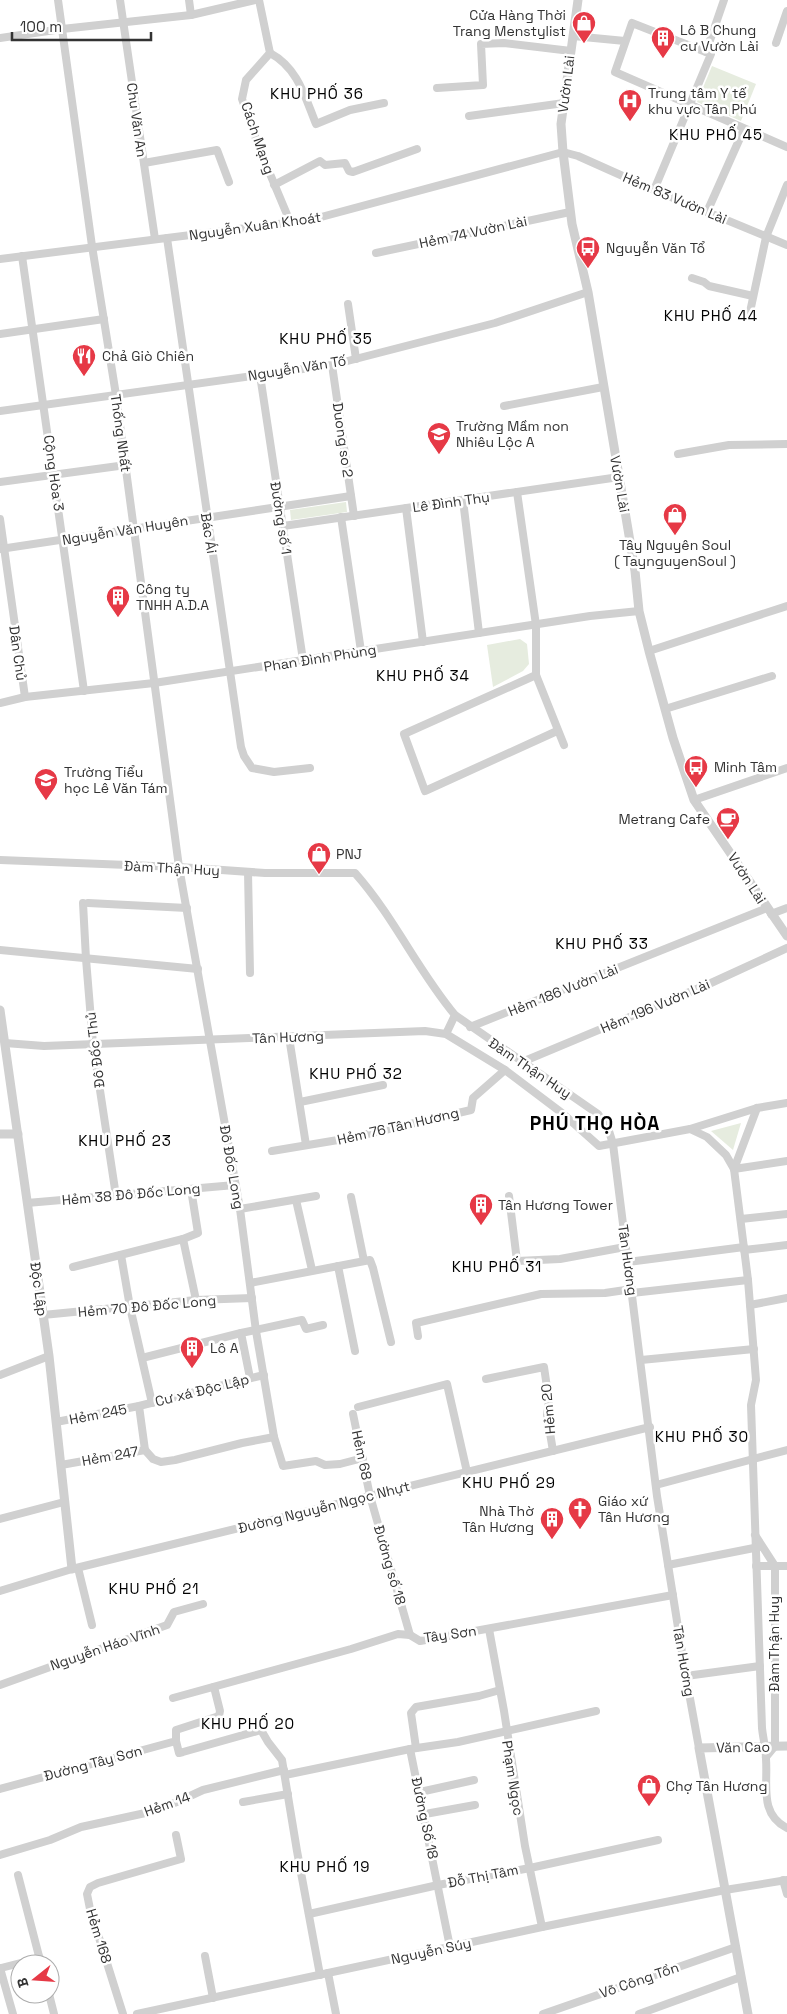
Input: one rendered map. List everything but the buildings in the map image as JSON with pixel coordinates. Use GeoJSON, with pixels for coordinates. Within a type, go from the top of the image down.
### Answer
{"type":"FeatureCollection","features":[{"type":"Feature","properties":{"kind":"street","name":"Thống Nhất"},"geometry":{"type":"LineString","coordinates":[[58,0],[92,246],[126,465],[180,868]]}},
{"type":"Feature","properties":{"kind":"street","name":"Chu Văn An"},"geometry":{"type":"LineString","coordinates":[[120,0],[155,239]]}},
{"type":"Feature","properties":{"kind":"street"},"geometry":{"type":"LineString","coordinates":[[189,0],[191,15]]}},
{"type":"Feature","properties":{"kind":"street"},"geometry":{"type":"LineString","coordinates":[[0,38],[62,29],[191,15],[257,0],[270,53],[286,63],[300,84],[316,124],[350,110],[384,103]]}},
{"type":"Feature","properties":{"kind":"street","name":"Vườn Lài"},"geometry":{"type":"LineString","coordinates":[[578,0],[561,124],[563,152],[570,212],[588,292],[620,477],[635,571],[639,611],[673,738],[694,800],[787,936]]}},
{"type":"Feature","properties":{"kind":"street"},"geometry":{"type":"LineString","coordinates":[[654,190],[690,105],[708,56],[724,0]]}},
{"type":"Feature","properties":{"kind":"street"},"geometry":{"type":"LineString","coordinates":[[776,43],[787,11]]}},
{"type":"Feature","properties":{"kind":"street"},"geometry":{"type":"LineString","coordinates":[[708,56],[632,23],[615,72],[787,147]]}},
{"type":"Feature","properties":{"kind":"street"},"geometry":{"type":"LineString","coordinates":[[573,36],[625,42]]}},
{"type":"Feature","properties":{"kind":"street"},"geometry":{"type":"LineString","coordinates":[[437,88],[483,85],[481,44],[504,43],[571,51]]}},
{"type":"Feature","properties":{"kind":"street","name":"Cách Mạng"},"geometry":{"type":"LineString","coordinates":[[270,53],[246,80],[242,99],[260,150],[291,224]]}},
{"type":"Feature","properties":{"kind":"street"},"geometry":{"type":"LineString","coordinates":[[469,116],[564,103]]}},
{"type":"Feature","properties":{"kind":"street"},"geometry":{"type":"LineString","coordinates":[[707,212],[744,129]]}},
{"type":"Feature","properties":{"kind":"street"},"geometry":{"type":"LineString","coordinates":[[274,185],[320,161],[325,165],[345,163],[349,171],[353,172],[417,149]]}},
{"type":"Feature","properties":{"kind":"street"},"geometry":{"type":"LineString","coordinates":[[144,163],[217,150],[229,182]]}},
{"type":"Feature","properties":{"kind":"street","name":"Nguyễn Xuân Khoát"},"geometry":{"type":"LineString","coordinates":[[0,259],[92,246],[291,224],[563,152]]}},
{"type":"Feature","properties":{"kind":"street","name":"Hẻm 83 Vườn Lài"},"geometry":{"type":"LineString","coordinates":[[563,152],[578,156],[654,190],[787,245]]}},
{"type":"Feature","properties":{"kind":"street"},"geometry":{"type":"LineString","coordinates":[[750,312],[766,237],[787,185]]}},
{"type":"Feature","properties":{"kind":"street","name":"Hẻm 74 Vườn Lài"},"geometry":{"type":"LineString","coordinates":[[376,253],[570,212]]}},
{"type":"Feature","properties":{"kind":"street","name":"Bác Ái"},"geometry":{"type":"LineString","coordinates":[[167,238],[206,517],[241,747],[244,756],[252,768],[274,772],[310,768]]}},
{"type":"Feature","properties":{"kind":"street","name":"Cộng Hòa 3"},"geometry":{"type":"LineString","coordinates":[[22,256],[84,690]]}},
{"type":"Feature","properties":{"kind":"street"},"geometry":{"type":"LineString","coordinates":[[692,278],[709,286],[753,296]]}},
{"type":"Feature","properties":{"kind":"street","name":"Nguyễn Văn Tố"},"geometry":{"type":"LineString","coordinates":[[0,411],[332,365],[496,323],[588,292]]}},
{"type":"Feature","properties":{"kind":"street"},"geometry":{"type":"LineString","coordinates":[[348,304],[356,359]]}},
{"type":"Feature","properties":{"kind":"street"},"geometry":{"type":"LineString","coordinates":[[0,334],[104,319]]}},
{"type":"Feature","properties":{"kind":"street","name":"Duong so 2"},"geometry":{"type":"LineString","coordinates":[[332,365],[354,516]]}},
{"type":"Feature","properties":{"kind":"street","name":"Đường số 1"},"geometry":{"type":"LineString","coordinates":[[260,375],[304,660]]}},
{"type":"Feature","properties":{"kind":"street"},"geometry":{"type":"LineString","coordinates":[[504,406],[603,387]]}},
{"type":"Feature","properties":{"kind":"street"},"geometry":{"type":"LineString","coordinates":[[678,454],[729,445],[787,444]]}},
{"type":"Feature","properties":{"kind":"street"},"geometry":{"type":"LineString","coordinates":[[0,482],[126,465]]}},
{"type":"Feature","properties":{"kind":"street","name":"Lê Đình Thụ"},"geometry":{"type":"LineString","coordinates":[[283,526],[620,477]]}},
{"type":"Feature","properties":{"kind":"street"},"geometry":{"type":"LineString","coordinates":[[517,492],[536,624],[536,674],[564,745]]}},
{"type":"Feature","properties":{"kind":"street","name":"Nguyễn Văn Huyên"},"geometry":{"type":"LineString","coordinates":[[2,549],[351,496]]}},
{"type":"Feature","properties":{"kind":"street"},"geometry":{"type":"LineString","coordinates":[[463,500],[479,634]]}},
{"type":"Feature","properties":{"kind":"street"},"geometry":{"type":"LineString","coordinates":[[406,508],[423,642]]}},
{"type":"Feature","properties":{"kind":"street"},"geometry":{"type":"LineString","coordinates":[[341,518],[361,652]]}},
{"type":"Feature","properties":{"kind":"street","name":"Dân Chủ"},"geometry":{"type":"LineString","coordinates":[[0,520],[2,549],[25,697]]}},
{"type":"Feature","properties":{"kind":"street"},"geometry":{"type":"LineString","coordinates":[[649,651],[787,606]]}},
{"type":"Feature","properties":{"kind":"street","name":"Phan Đình Phùng"},"geometry":{"type":"LineString","coordinates":[[0,703],[25,697],[154,682],[536,624],[639,611]]}},
{"type":"Feature","properties":{"kind":"street"},"geometry":{"type":"LineString","coordinates":[[536,674],[404,734],[425,791],[557,731]]}},
{"type":"Feature","properties":{"kind":"street"},"geometry":{"type":"LineString","coordinates":[[665,709],[772,676]]}},
{"type":"Feature","properties":{"kind":"street"},"geometry":{"type":"LineString","coordinates":[[694,800],[787,768]]}},
{"type":"Feature","properties":{"kind":"street","name":"Đàm Thận Huy"},"geometry":{"type":"LineString","coordinates":[[0,860],[248,872],[355,873],[375,896],[441,998],[455,1015],[598,1114],[610,1131],[613,1144]]}},
{"type":"Feature","properties":{"kind":"street","name":"Đô Đốc Long"},"geometry":{"type":"LineString","coordinates":[[180,868],[240,1209],[256,1331],[274,1437],[283,1466],[316,1461],[325,1465],[340,1464],[363,1458]]}},
{"type":"Feature","properties":{"kind":"street"},"geometry":{"type":"LineString","coordinates":[[248,872],[250,973]]}},
{"type":"Feature","properties":{"kind":"street","name":"Đô Đốc Thủ"},"geometry":{"type":"LineString","coordinates":[[116,1196],[93,1044],[86,959],[86,903],[187,908]]}},
{"type":"Feature","properties":{"kind":"street","name":"Hẻm 186 Vườn Lài"},"geometry":{"type":"LineString","coordinates":[[470,1027],[769,911],[787,908]]}},
{"type":"Feature","properties":{"kind":"street","name":"Hẻm 196 Vườn Lài"},"geometry":{"type":"LineString","coordinates":[[522,1062],[787,948]]}},
{"type":"Feature","properties":{"kind":"street"},"geometry":{"type":"LineString","coordinates":[[0,950],[198,969]]}},
{"type":"Feature","properties":{"kind":"street","name":"Độc Lập"},"geometry":{"type":"LineString","coordinates":[[0,1010],[49,1356],[64,1502],[75,1569]]}},
{"type":"Feature","properties":{"kind":"street"},"geometry":{"type":"LineString","coordinates":[[446,1034],[455,1015]]}},
{"type":"Feature","properties":{"kind":"street","name":"Tân Hương"},"geometry":{"type":"LineString","coordinates":[[5,1043],[44,1046],[425,1031],[446,1034],[505,1070],[562,1113],[600,1146],[613,1144],[625,1247],[642,1360],[656,1485],[668,1565],[686,1676],[748,2014]]}},
{"type":"Feature","properties":{"kind":"street"},"geometry":{"type":"LineString","coordinates":[[289,1036],[306,1146]]}},
{"type":"Feature","properties":{"kind":"street","name":"Hẻm 76 Tân Hương"},"geometry":{"type":"LineString","coordinates":[[272,1151],[350,1138],[471,1110],[472,1098],[505,1070]]}},
{"type":"Feature","properties":{"kind":"street"},"geometry":{"type":"LineString","coordinates":[[300,1102],[382,1085]]}},
{"type":"Feature","properties":{"kind":"street"},"geometry":{"type":"LineString","coordinates":[[613,1144],[690,1129],[757,1108],[787,1103]]}},
{"type":"Feature","properties":{"kind":"street"},"geometry":{"type":"LineString","coordinates":[[757,1108],[734,1169],[787,1161]]}},
{"type":"Feature","properties":{"kind":"street","name":"Đàm Thận Huy"},"geometry":{"type":"LineString","coordinates":[[690,1129],[707,1136],[726,1155],[734,1169],[741,1219],[756,1380],[752,1405],[755,1534],[759,1547],[775,1566],[775,1746]]}},
{"type":"Feature","properties":{"kind":"street"},"geometry":{"type":"LineString","coordinates":[[0,1134],[18,1134]]}},
{"type":"Feature","properties":{"kind":"street","name":"Hẻm 38 Đô Đốc Long"},"geometry":{"type":"LineString","coordinates":[[27,1203],[236,1185]]}},
{"type":"Feature","properties":{"kind":"street"},"geometry":{"type":"LineString","coordinates":[[73,1267],[183,1239],[198,1233],[191,1189]]}},
{"type":"Feature","properties":{"kind":"street"},"geometry":{"type":"LineString","coordinates":[[240,1209],[316,1196]]}},
{"type":"Feature","properties":{"kind":"street"},"geometry":{"type":"LineString","coordinates":[[509,1196],[517,1261],[555,1260],[625,1247]]}},
{"type":"Feature","properties":{"kind":"street"},"geometry":{"type":"LineString","coordinates":[[351,1197],[364,1261]]}},
{"type":"Feature","properties":{"kind":"street"},"geometry":{"type":"LineString","coordinates":[[296,1200],[312,1270]]}},
{"type":"Feature","properties":{"kind":"street"},"geometry":{"type":"LineString","coordinates":[[741,1219],[787,1214]]}},
{"type":"Feature","properties":{"kind":"street"},"geometry":{"type":"LineString","coordinates":[[183,1239],[196,1300]]}},
{"type":"Feature","properties":{"kind":"street"},"geometry":{"type":"LineString","coordinates":[[628,1262],[787,1245]]}},
{"type":"Feature","properties":{"kind":"street"},"geometry":{"type":"LineString","coordinates":[[121,1255],[130,1307],[152,1403]]}},
{"type":"Feature","properties":{"kind":"street"},"geometry":{"type":"LineString","coordinates":[[250,1283],[370,1260],[391,1342]]}},
{"type":"Feature","properties":{"kind":"street"},"geometry":{"type":"LineString","coordinates":[[338,1266],[355,1351]]}},
{"type":"Feature","properties":{"kind":"street"},"geometry":{"type":"LineString","coordinates":[[418,1336],[416,1324],[541,1294],[604,1293],[748,1280]]}},
{"type":"Feature","properties":{"kind":"street","name":"Hẻm 70 Đô Đốc Long"},"geometry":{"type":"LineString","coordinates":[[43,1314],[196,1300],[252,1298]]}},
{"type":"Feature","properties":{"kind":"street"},"geometry":{"type":"LineString","coordinates":[[750,1305],[787,1298]]}},
{"type":"Feature","properties":{"kind":"street"},"geometry":{"type":"LineString","coordinates":[[142,1358],[240,1333],[302,1320],[306,1329],[323,1325]]}},
{"type":"Feature","properties":{"kind":"street"},"geometry":{"type":"LineString","coordinates":[[240,1333],[250,1378]]}},
{"type":"Feature","properties":{"kind":"street"},"geometry":{"type":"LineString","coordinates":[[642,1360],[754,1349]]}},
{"type":"Feature","properties":{"kind":"street"},"geometry":{"type":"LineString","coordinates":[[0,1375],[49,1356]]}},
{"type":"Feature","properties":{"kind":"street","name":"Hẻm 20"},"geometry":{"type":"LineString","coordinates":[[486,1379],[544,1367],[549,1401],[547,1415],[553,1450]]}},
{"type":"Feature","properties":{"kind":"street","name":"Cư xá Độc Lập"},"geometry":{"type":"LineString","coordinates":[[139,1406],[264,1375]]}},
{"type":"Feature","properties":{"kind":"street"},"geometry":{"type":"LineString","coordinates":[[358,1407],[447,1384],[468,1472]]}},
{"type":"Feature","properties":{"kind":"street","name":"Hẻm 245"},"geometry":{"type":"LineString","coordinates":[[56,1422],[139,1406]]}},
{"type":"Feature","properties":{"kind":"street","name":"Hẻm 247"},"geometry":{"type":"LineString","coordinates":[[61,1465],[145,1450],[139,1406]]}},
{"type":"Feature","properties":{"kind":"street","name":"Hẻm 68"},"geometry":{"type":"LineString","coordinates":[[353,1414],[370,1496]]}},
{"type":"Feature","properties":{"kind":"street","name":"Đường Nguyễn Ngọc Nhựt"},"geometry":{"type":"LineString","coordinates":[[0,1591],[75,1569],[650,1427]]}},
{"type":"Feature","properties":{"kind":"street"},"geometry":{"type":"LineString","coordinates":[[145,1450],[154,1459],[161,1462],[242,1442],[274,1437]]}},
{"type":"Feature","properties":{"kind":"street"},"geometry":{"type":"LineString","coordinates":[[656,1485],[787,1450]]}},
{"type":"Feature","properties":{"kind":"street","name":"Đường số 18"},"geometry":{"type":"LineString","coordinates":[[370,1496],[410,1635]]}},
{"type":"Feature","properties":{"kind":"street"},"geometry":{"type":"LineString","coordinates":[[0,1519],[64,1502]]}},
{"type":"Feature","properties":{"kind":"street"},"geometry":{"type":"LineString","coordinates":[[668,1565],[759,1547]]}},
{"type":"Feature","properties":{"kind":"street","name":"Đàm Thận Huy"},"geometry":{"type":"LineString","coordinates":[[759,1547],[756,1566],[766,1757],[766,1802],[778,1824],[787,1828]]}},
{"type":"Feature","properties":{"kind":"street"},"geometry":{"type":"LineString","coordinates":[[756,1566],[787,1566]]}},
{"type":"Feature","properties":{"kind":"street"},"geometry":{"type":"LineString","coordinates":[[75,1569],[92,1626]]}},
{"type":"Feature","properties":{"kind":"street","name":"Tây Sơn"},"geometry":{"type":"LineString","coordinates":[[174,1698],[344,1651],[398,1634],[410,1635],[420,1641],[673,1595]]}},
{"type":"Feature","properties":{"kind":"street","name":"Nguyễn Háo Vĩnh"},"geometry":{"type":"LineString","coordinates":[[0,1685],[167,1625],[174,1612],[203,1604]]}},
{"type":"Feature","properties":{"kind":"street","name":"Phạm Ngọc"},"geometry":{"type":"LineString","coordinates":[[489,1629],[525,1846],[542,1927]]}},
{"type":"Feature","properties":{"kind":"street"},"geometry":{"type":"LineString","coordinates":[[686,1676],[760,1666]]}},
{"type":"Feature","properties":{"kind":"street"},"geometry":{"type":"LineString","coordinates":[[214,1687],[220,1711],[219,1716],[176,1730],[176,1741],[180,1753],[262,1730],[268,1742],[282,1760],[308,1914],[336,2014]]}},
{"type":"Feature","properties":{"kind":"street","name":"Đường Số 18"},"geometry":{"type":"LineString","coordinates":[[450,1947],[420,1792],[413,1748],[411,1713],[416,1707],[479,1696],[500,1690]]}},
{"type":"Feature","properties":{"kind":"street","name":"Hẻm 14"},"geometry":{"type":"LineString","coordinates":[[0,1855],[50,1840],[81,1827],[150,1812],[203,1790],[284,1772],[413,1748],[458,1742],[596,1711]]}},
{"type":"Feature","properties":{"kind":"street","name":"Đường Tây Sơn"},"geometry":{"type":"LineString","coordinates":[[0,1789],[176,1741]]}},
{"type":"Feature","properties":{"kind":"street"},"geometry":{"type":"LineString","coordinates":[[766,1757],[775,1746]]}},
{"type":"Feature","properties":{"kind":"street","name":"Văn Cao"},"geometry":{"type":"LineString","coordinates":[[699,1748],[787,1746]]}},
{"type":"Feature","properties":{"kind":"street"},"geometry":{"type":"LineString","coordinates":[[420,1792],[474,1780]]}},
{"type":"Feature","properties":{"kind":"street"},"geometry":{"type":"LineString","coordinates":[[243,1802],[288,1794]]}},
{"type":"Feature","properties":{"kind":"street"},"geometry":{"type":"LineString","coordinates":[[425,1814],[475,1805]]}},
{"type":"Feature","properties":{"kind":"street","name":"Hẻm 168"},"geometry":{"type":"LineString","coordinates":[[122,2014],[87,1894],[90,1887],[98,1884],[181,1859],[176,1835]]}},
{"type":"Feature","properties":{"kind":"street","name":"Đỗ Thị Tâm"},"geometry":{"type":"LineString","coordinates":[[308,1914],[658,1840]]}},
{"type":"Feature","properties":{"kind":"street"},"geometry":{"type":"LineString","coordinates":[[18,1875],[38,1954]]}},
{"type":"Feature","properties":{"kind":"street"},"geometry":{"type":"LineString","coordinates":[[785,1880],[787,1894]]}},
{"type":"Feature","properties":{"kind":"street","name":"Nguyễn Súy"},"geometry":{"type":"LineString","coordinates":[[137,2014],[542,1927],[725,1890],[785,1880]]}},
{"type":"Feature","properties":{"kind":"street","name":"Võ Công Tồn"},"geometry":{"type":"LineString","coordinates":[[543,2014],[563,2010],[736,1947]]}},
{"type":"Feature","properties":{"kind":"street"},"geometry":{"type":"LineString","coordinates":[[205,1956],[213,1998]]}},
{"type":"Feature","properties":{"kind":"street"},"geometry":{"type":"LineString","coordinates":[[0,1968],[13,2014]]}},
{"type":"Feature","properties":{"kind":"street"},"geometry":{"type":"LineString","coordinates":[[639,2014],[741,1977]]}},
{"type":"Feature","properties":{"kind":"shaded area"},"geometry":{"type":"Polygon","coordinates":[[[712,66],[756,84],[741,121],[697,102],[712,66]]]}},
{"type":"Feature","properties":{"kind":"shaded area"},"geometry":{"type":"Polygon","coordinates":[[[346,502],[347,512],[291,520],[290,510],[346,502]]]}},
{"type":"Feature","properties":{"kind":"shaded area"},"geometry":{"type":"Polygon","coordinates":[[[520,639],[527,644],[529,664],[523,671],[493,687],[487,645],[520,639]]]}},
{"type":"Feature","properties":{"kind":"shaded area"},"geometry":{"type":"Polygon","coordinates":[[[741,1123],[733,1150],[711,1131],[741,1123]]]}},
{"type":"Feature","properties":{"kind":"place","name":"Cửa Hàng Thời Trang Menstylist"},"geometry":{"type":"Point","coordinates":[584,44]}},
{"type":"Feature","properties":{"kind":"place","name":"Lô B Chung cư Vườn Lài"},"geometry":{"type":"Point","coordinates":[663,59]}},
{"type":"Feature","properties":{"kind":"place","name":"Trung tâm Y tế khu vực Tân Phú"},"geometry":{"type":"Point","coordinates":[630,122]}},
{"type":"Feature","properties":{"kind":"place","name":"Nguyễn Văn Tổ"},"geometry":{"type":"Point","coordinates":[588,269]}},
{"type":"Feature","properties":{"kind":"place","name":"Chả Giò Chiên"},"geometry":{"type":"Point","coordinates":[84,377]}},
{"type":"Feature","properties":{"kind":"place","name":"Trường Mầm non Nhiêu Lộc A"},"geometry":{"type":"Point","coordinates":[439,455]}},
{"type":"Feature","properties":{"kind":"place","name":"Tây Nguyên Soul ( TaynguyenSoul )"},"geometry":{"type":"Point","coordinates":[675,536]}},
{"type":"Feature","properties":{"kind":"place","name":"Công ty TNHH A.D.A"},"geometry":{"type":"Point","coordinates":[118,618]}},
{"type":"Feature","properties":{"kind":"place","name":"Minh Tâm"},"geometry":{"type":"Point","coordinates":[696,788]}},
{"type":"Feature","properties":{"kind":"place","name":"Trường Tiểu học Lê Văn Tám"},"geometry":{"type":"Point","coordinates":[46,801]}},
{"type":"Feature","properties":{"kind":"place","name":"Metrang Cafe"},"geometry":{"type":"Point","coordinates":[728,840]}},
{"type":"Feature","properties":{"kind":"place","name":"PNJ"},"geometry":{"type":"Point","coordinates":[319,875]}},
{"type":"Feature","properties":{"kind":"place","name":"Tân Hương Tower"},"geometry":{"type":"Point","coordinates":[481,1226]}},
{"type":"Feature","properties":{"kind":"place","name":"Lô A"},"geometry":{"type":"Point","coordinates":[192,1369]}},
{"type":"Feature","properties":{"kind":"place","name":"Giáo xứ Tân Hương"},"geometry":{"type":"Point","coordinates":[580,1530]}},
{"type":"Feature","properties":{"kind":"place","name":"Nhà Thờ Tân Hương"},"geometry":{"type":"Point","coordinates":[552,1540]}},
{"type":"Feature","properties":{"kind":"place","name":"Chợ Tân Hương"},"geometry":{"type":"Point","coordinates":[649,1807]}},
{"type":"Feature","properties":{"kind":"district","name":"KHU PHỐ 36"},"geometry":{"type":"Point","coordinates":[317,93]}},
{"type":"Feature","properties":{"kind":"district","name":"KHU PHỐ 45"},"geometry":{"type":"Point","coordinates":[716,134]}},
{"type":"Feature","properties":{"kind":"district","name":"KHU PHỐ 44"},"geometry":{"type":"Point","coordinates":[711,315]}},
{"type":"Feature","properties":{"kind":"district","name":"KHU PHỐ 35"},"geometry":{"type":"Point","coordinates":[326,338]}},
{"type":"Feature","properties":{"kind":"district","name":"KHU PHỐ 34"},"geometry":{"type":"Point","coordinates":[423,675]}},
{"type":"Feature","properties":{"kind":"district","name":"KHU PHỐ 33"},"geometry":{"type":"Point","coordinates":[602,943]}},
{"type":"Feature","properties":{"kind":"district","name":"KHU PHỐ 32"},"geometry":{"type":"Point","coordinates":[356,1073]}},
{"type":"Feature","properties":{"kind":"district","name":"PHÚ THỌ HÒA"},"geometry":{"type":"Point","coordinates":[595,1123]}},
{"type":"Feature","properties":{"kind":"district","name":"KHU PHỐ 23"},"geometry":{"type":"Point","coordinates":[125,1140]}},
{"type":"Feature","properties":{"kind":"district","name":"KHU PHỐ 31"},"geometry":{"type":"Point","coordinates":[497,1266]}},
{"type":"Feature","properties":{"kind":"district","name":"KHU PHỐ 30"},"geometry":{"type":"Point","coordinates":[702,1436]}},
{"type":"Feature","properties":{"kind":"district","name":"KHU PHỐ 29"},"geometry":{"type":"Point","coordinates":[509,1482]}},
{"type":"Feature","properties":{"kind":"district","name":"KHU PHỐ 21"},"geometry":{"type":"Point","coordinates":[154,1588]}},
{"type":"Feature","properties":{"kind":"district","name":"KHU PHỐ 20"},"geometry":{"type":"Point","coordinates":[248,1723]}},
{"type":"Feature","properties":{"kind":"district","name":"KHU PHỐ 19"},"geometry":{"type":"Point","coordinates":[325,1866]}}]}
